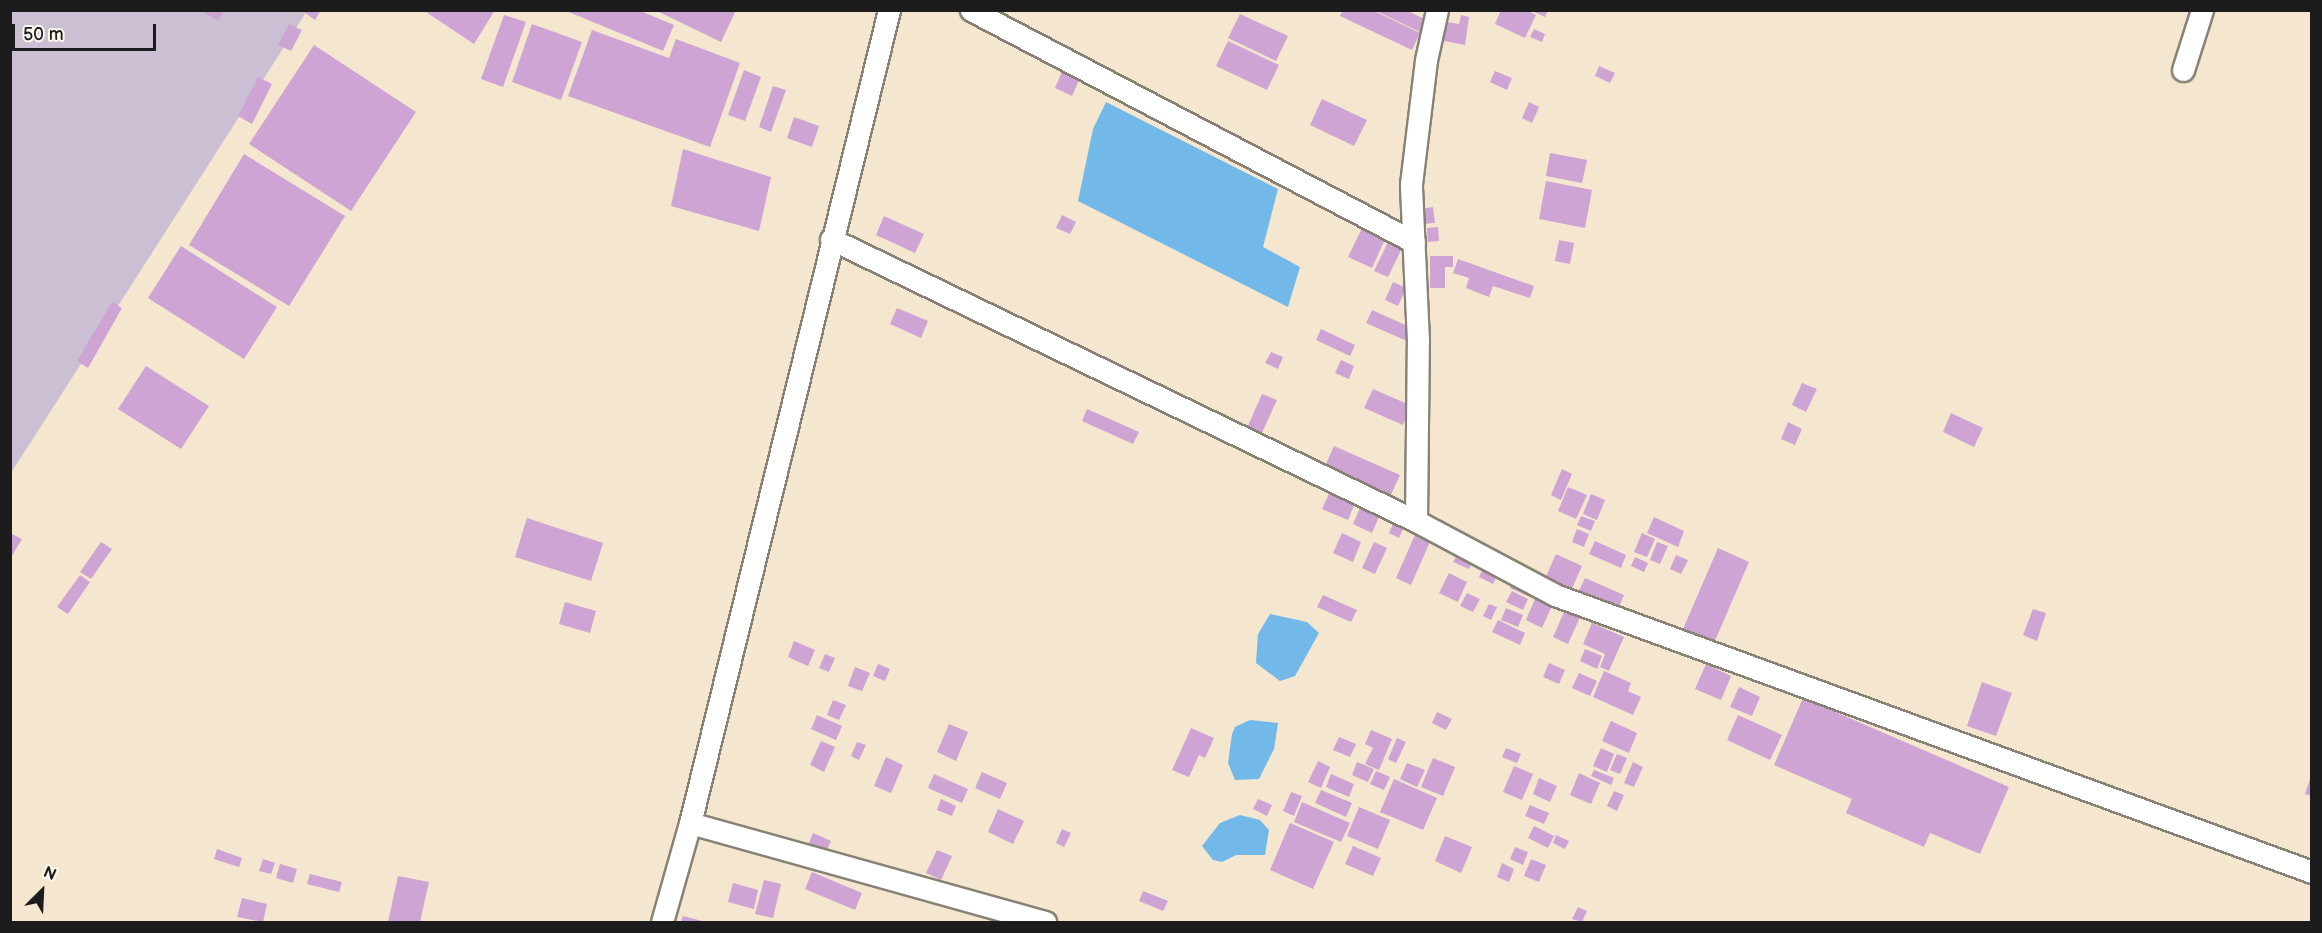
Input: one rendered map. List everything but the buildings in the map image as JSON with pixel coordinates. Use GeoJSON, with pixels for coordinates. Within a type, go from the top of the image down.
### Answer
{"type":"FeatureCollection","features":[{"type":"Feature","properties":{"kind":"street"},"geometry":{"type":"LineString","coordinates":[[662,922],[690,823],[831,239],[889,10]]}},
{"type":"Feature","properties":{"kind":"street"},"geometry":{"type":"LineString","coordinates":[[971,10],[1414,242]]}},
{"type":"Feature","properties":{"kind":"street"},"geometry":{"type":"LineString","coordinates":[[1416,520],[1418,341],[1411,184],[1426,60],[1437,10]]}},
{"type":"Feature","properties":{"kind":"street"},"geometry":{"type":"LineString","coordinates":[[2183,70],[2202,10]]}},
{"type":"Feature","properties":{"kind":"street"},"geometry":{"type":"LineString","coordinates":[[831,239],[1416,520],[1555,595],[2312,872]]}},
{"type":"Feature","properties":{"kind":"street"},"geometry":{"type":"LineString","coordinates":[[690,823],[1045,922]]}},
{"type":"Feature","properties":{"kind":"shaded area"},"geometry":{"type":"Polygon","coordinates":[[[11,11],[307,11],[11,473],[11,11]]]}},
{"type":"Feature","properties":{"kind":"water"},"geometry":{"type":"Polygon","coordinates":[[[1106,102],[1278,189],[1263,247],[1300,267],[1288,307],[1078,201],[1093,129],[1106,102]]]}},
{"type":"Feature","properties":{"kind":"water"},"geometry":{"type":"Polygon","coordinates":[[[1270,614],[1307,622],[1319,633],[1295,676],[1280,681],[1256,663],[1258,634],[1270,614]]]}},
{"type":"Feature","properties":{"kind":"water"},"geometry":{"type":"Polygon","coordinates":[[[1250,720],[1278,723],[1274,749],[1259,779],[1235,780],[1228,763],[1232,734],[1235,727],[1250,720]]]}},
{"type":"Feature","properties":{"kind":"water"},"geometry":{"type":"Polygon","coordinates":[[[1240,815],[1260,820],[1269,830],[1265,855],[1236,855],[1222,862],[1213,860],[1202,846],[1220,823],[1240,815]]]}}]}
